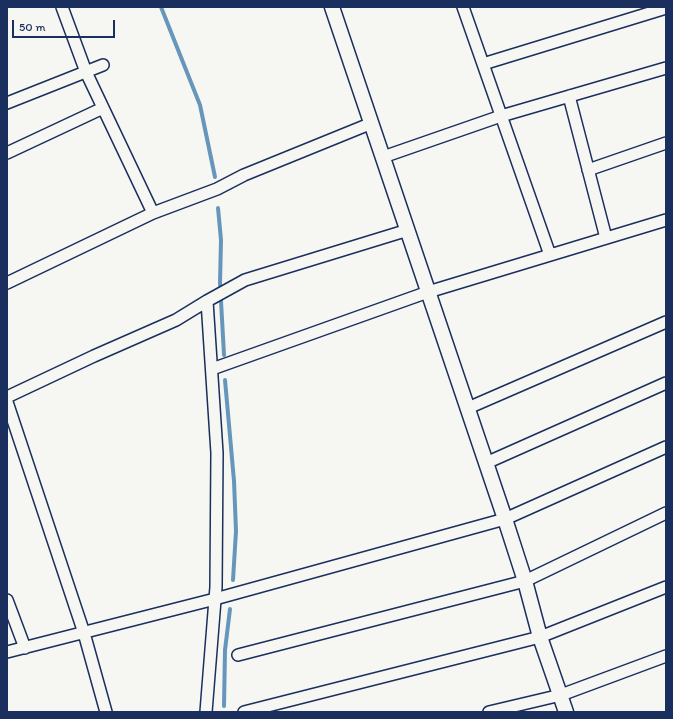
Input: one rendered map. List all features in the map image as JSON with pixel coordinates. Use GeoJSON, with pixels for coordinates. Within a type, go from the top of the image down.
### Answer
{"type":"FeatureCollection","features":[{"type":"Feature","properties":{"kind":"street"},"geometry":{"type":"LineString","coordinates":[[62,7],[86,72],[153,213]]}},
{"type":"Feature","properties":{"kind":"street"},"geometry":{"type":"LineString","coordinates":[[332,7],[468,408],[525,581],[540,637],[566,712]]}},
{"type":"Feature","properties":{"kind":"street"},"geometry":{"type":"LineString","coordinates":[[463,7],[550,255]]}},
{"type":"Feature","properties":{"kind":"street"},"geometry":{"type":"LineString","coordinates":[[483,64],[666,8]]}},
{"type":"Feature","properties":{"kind":"street"},"geometry":{"type":"LineString","coordinates":[[7,103],[104,65]]}},
{"type":"Feature","properties":{"kind":"street"},"geometry":{"type":"LineString","coordinates":[[383,157],[501,116],[666,68]]}},
{"type":"Feature","properties":{"kind":"street"},"geometry":{"type":"LineString","coordinates":[[569,96],[606,238]]}},
{"type":"Feature","properties":{"kind":"street"},"geometry":{"type":"LineString","coordinates":[[7,154],[103,108]]}},
{"type":"Feature","properties":{"kind":"street"},"geometry":{"type":"LineString","coordinates":[[7,283],[153,213],[218,189],[244,176],[372,123]]}},
{"type":"Feature","properties":{"kind":"street"},"geometry":{"type":"LineString","coordinates":[[588,170],[666,143]]}},
{"type":"Feature","properties":{"kind":"street"},"geometry":{"type":"LineString","coordinates":[[212,369],[428,292],[666,220]]}},
{"type":"Feature","properties":{"kind":"street"},"geometry":{"type":"LineString","coordinates":[[7,397],[94,356],[176,320],[246,280],[408,230]]}},
{"type":"Feature","properties":{"kind":"street"},"geometry":{"type":"LineString","coordinates":[[206,712],[216,587],[218,452],[207,301]]}},
{"type":"Feature","properties":{"kind":"street"},"geometry":{"type":"LineString","coordinates":[[468,408],[666,322]]}},
{"type":"Feature","properties":{"kind":"street"},"geometry":{"type":"LineString","coordinates":[[486,464],[666,384]]}},
{"type":"Feature","properties":{"kind":"street"},"geometry":{"type":"LineString","coordinates":[[7,402],[84,633],[106,712]]}},
{"type":"Feature","properties":{"kind":"street"},"geometry":{"type":"LineString","coordinates":[[7,652],[215,599],[505,520],[666,447]]}},
{"type":"Feature","properties":{"kind":"street"},"geometry":{"type":"LineString","coordinates":[[238,655],[525,581],[666,513]]}},
{"type":"Feature","properties":{"kind":"street"},"geometry":{"type":"LineString","coordinates":[[244,712],[540,637],[666,588]]}},
{"type":"Feature","properties":{"kind":"street"},"geometry":{"type":"LineString","coordinates":[[7,600],[25,648]]}},
{"type":"Feature","properties":{"kind":"street"},"geometry":{"type":"LineString","coordinates":[[489,712],[561,695],[666,656]]}},
{"type":"Feature","properties":{"kind":"waterway"},"geometry":{"type":"LineString","coordinates":[[161,7],[200,105],[215,177]]}},
{"type":"Feature","properties":{"kind":"waterway"},"geometry":{"type":"LineString","coordinates":[[218,208],[221,240],[220,283],[224,355]]}},
{"type":"Feature","properties":{"kind":"waterway"},"geometry":{"type":"LineString","coordinates":[[225,380],[234,481],[236,531],[233,580]]}},
{"type":"Feature","properties":{"kind":"waterway"},"geometry":{"type":"LineString","coordinates":[[224,706],[225,650],[230,609]]}}]}
